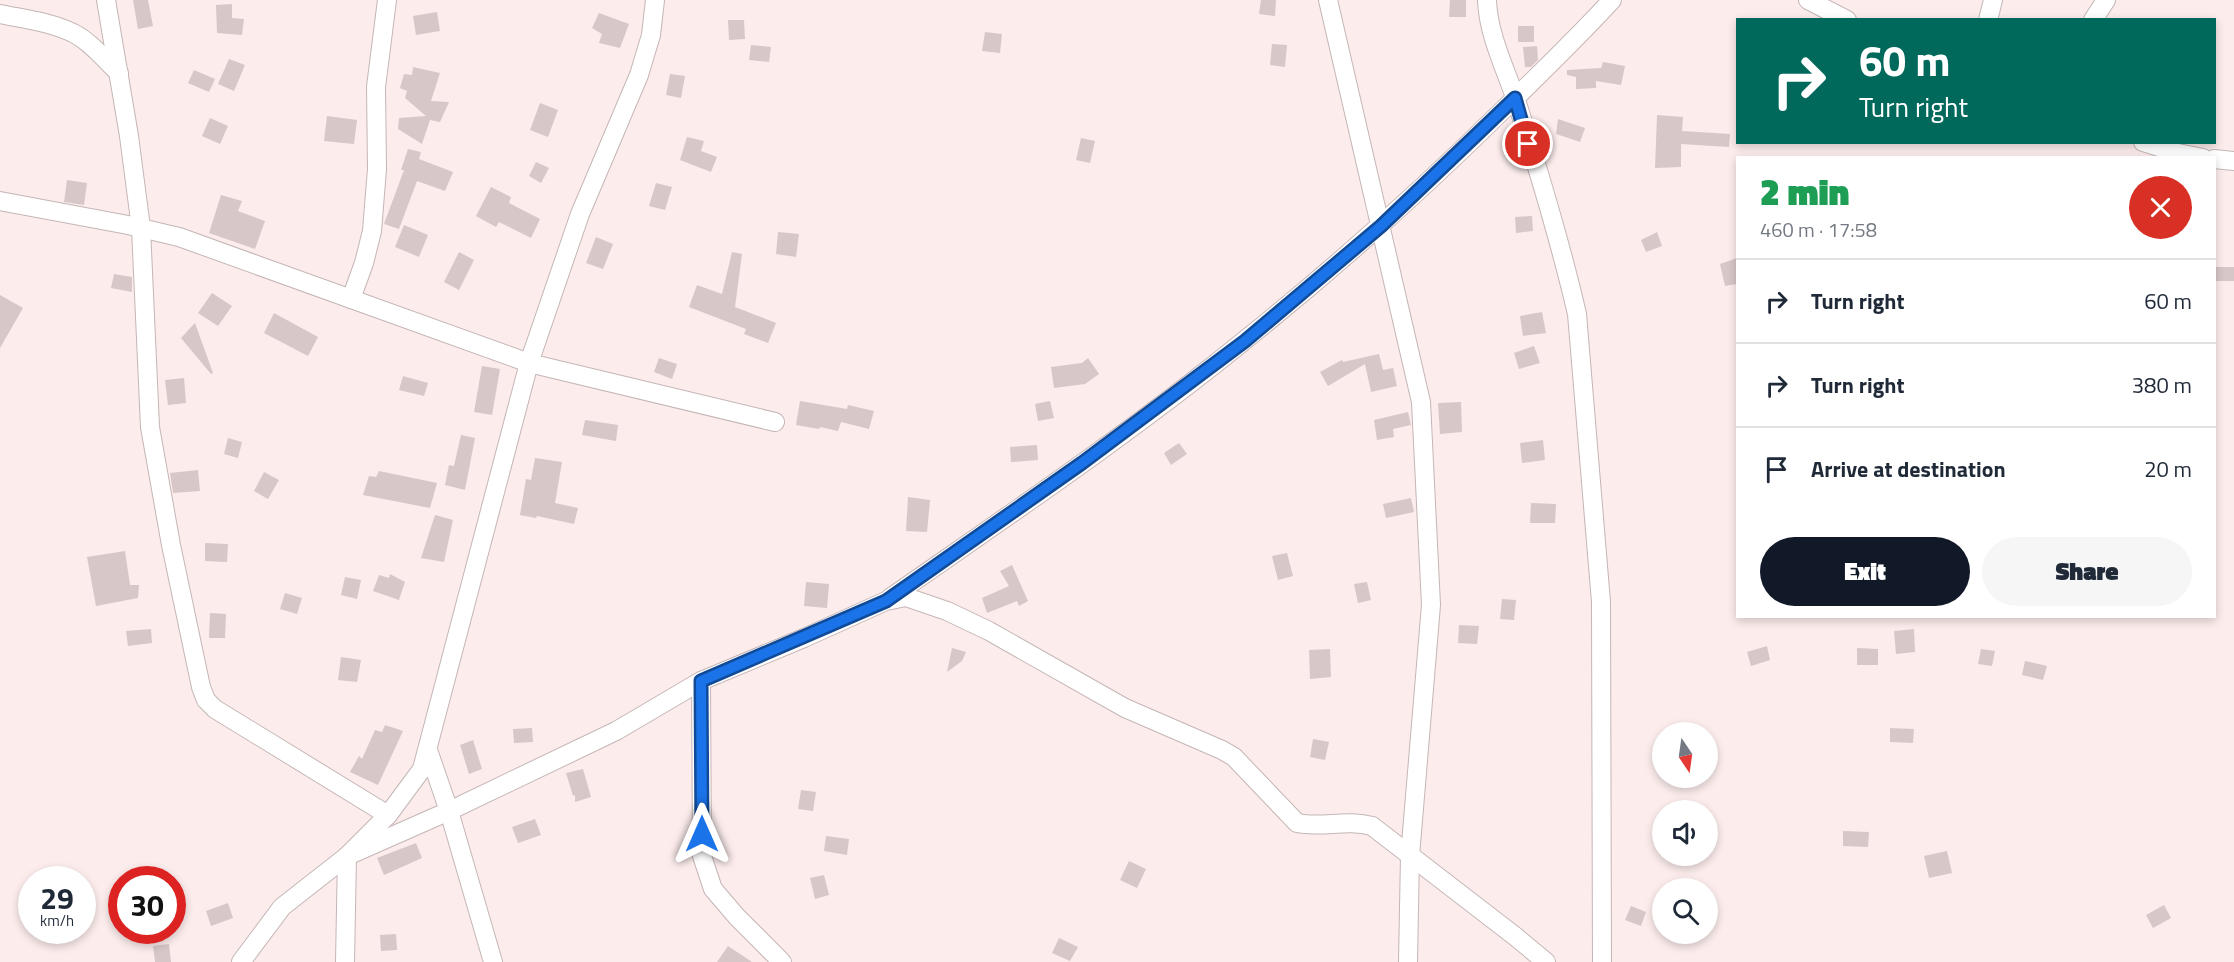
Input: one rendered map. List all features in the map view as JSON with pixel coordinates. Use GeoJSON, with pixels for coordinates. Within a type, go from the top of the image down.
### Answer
{"type":"FeatureCollection","features":[{"type":"Feature","properties":{"kind":"street"},"geometry":{"type":"LineString","coordinates":[[106,0],[141,228],[150,427],[171,545],[201,687],[206,700],[215,710],[388,815]]}},
{"type":"Feature","properties":{"kind":"street"},"geometry":{"type":"LineString","coordinates":[[351,299],[372,231],[377,169],[376,87],[387,0]]}},
{"type":"Feature","properties":{"kind":"street"},"geometry":{"type":"LineString","coordinates":[[241,962],[282,907],[347,856],[388,815],[423,769],[529,363],[580,214],[639,75],[651,34],[655,0]]}},
{"type":"Feature","properties":{"kind":"street"},"geometry":{"type":"LineString","coordinates":[[1328,0],[1421,402],[1431,605],[1410,856],[1408,962]]}},
{"type":"Feature","properties":{"kind":"street"},"geometry":{"type":"LineString","coordinates":[[1486,0],[1493,33],[1515,98],[1577,314],[1602,602],[1602,962]]}},
{"type":"Feature","properties":{"kind":"street"},"geometry":{"type":"LineString","coordinates":[[347,856],[449,811],[616,731],[701,681],[886,601],[1082,463],[1245,341],[1381,226],[1515,98],[1612,0]]}},
{"type":"Feature","properties":{"kind":"street"},"geometry":{"type":"LineString","coordinates":[[1809,0],[1842,18]]}},
{"type":"Feature","properties":{"kind":"street"},"geometry":{"type":"LineString","coordinates":[[1988,18],[1993,0]]}},
{"type":"Feature","properties":{"kind":"street"},"geometry":{"type":"LineString","coordinates":[[2094,18],[2106,0]]}},
{"type":"Feature","properties":{"kind":"street"},"geometry":{"type":"LineString","coordinates":[[0,14],[33,20],[73,33],[86,41],[119,73]]}},
{"type":"Feature","properties":{"kind":"street"},"geometry":{"type":"LineString","coordinates":[[2149,144],[2193,156]]}},
{"type":"Feature","properties":{"kind":"street"},"geometry":{"type":"LineString","coordinates":[[2216,159],[2234,161]]}},
{"type":"Feature","properties":{"kind":"street"},"geometry":{"type":"LineString","coordinates":[[0,201],[178,237],[529,363],[775,422]]}},
{"type":"Feature","properties":{"kind":"street"},"geometry":{"type":"LineString","coordinates":[[886,601],[906,597],[947,611],[989,631],[1125,708],[1222,750],[1234,758],[1297,823],[1310,825],[1358,822],[1372,826],[1546,962]]}},
{"type":"Feature","properties":{"kind":"street"},"geometry":{"type":"LineString","coordinates":[[701,681],[702,856],[713,889],[782,962]]}},
{"type":"Feature","properties":{"kind":"street"},"geometry":{"type":"LineString","coordinates":[[428,750],[449,811],[493,962]]}},
{"type":"Feature","properties":{"kind":"street"},"geometry":{"type":"LineString","coordinates":[[345,962],[347,856]]}},
{"type":"Feature","properties":{"kind":"building"},"geometry":{"type":"Polygon","coordinates":[[[133,0],[148,0],[153,26],[138,29],[133,0]]]}},
{"type":"Feature","properties":{"kind":"building"},"geometry":{"type":"Polygon","coordinates":[[[1261,0],[1276,0],[1275,16],[1259,14],[1261,0]]]}},
{"type":"Feature","properties":{"kind":"building"},"geometry":{"type":"Polygon","coordinates":[[[1450,0],[1466,0],[1466,17],[1449,17],[1450,0]]]}},
{"type":"Feature","properties":{"kind":"building"},"geometry":{"type":"Polygon","coordinates":[[[232,4],[232,18],[244,19],[242,35],[217,33],[216,5],[232,4]]]}},
{"type":"Feature","properties":{"kind":"building"},"geometry":{"type":"Polygon","coordinates":[[[437,12],[440,31],[416,35],[413,16],[437,12]]]}},
{"type":"Feature","properties":{"kind":"building"},"geometry":{"type":"Polygon","coordinates":[[[599,13],[629,24],[620,48],[599,43],[602,34],[592,28],[599,13]]]}},
{"type":"Feature","properties":{"kind":"building"},"geometry":{"type":"Polygon","coordinates":[[[728,20],[744,20],[745,39],[729,40],[728,20]]]}},
{"type":"Feature","properties":{"kind":"building"},"geometry":{"type":"Polygon","coordinates":[[[1518,26],[1534,26],[1534,42],[1518,42],[1518,26]]]}},
{"type":"Feature","properties":{"kind":"building"},"geometry":{"type":"Polygon","coordinates":[[[985,32],[1002,34],[1000,53],[982,51],[985,32]]]}},
{"type":"Feature","properties":{"kind":"building"},"geometry":{"type":"Polygon","coordinates":[[[1272,44],[1287,45],[1285,67],[1270,65],[1272,44]]]}},
{"type":"Feature","properties":{"kind":"building"},"geometry":{"type":"Polygon","coordinates":[[[751,45],[771,47],[769,62],[749,60],[751,45]]]}},
{"type":"Feature","properties":{"kind":"building"},"geometry":{"type":"Polygon","coordinates":[[[1537,46],[1538,60],[1531,67],[1525,67],[1523,47],[1537,46]]]}},
{"type":"Feature","properties":{"kind":"building"},"geometry":{"type":"Polygon","coordinates":[[[229,59],[245,65],[234,91],[218,84],[229,59]]]}},
{"type":"Feature","properties":{"kind":"building"},"geometry":{"type":"Polygon","coordinates":[[[1603,62],[1625,66],[1621,85],[1596,81],[1596,88],[1576,89],[1576,77],[1567,75],[1567,70],[1601,68],[1603,62]]]}},
{"type":"Feature","properties":{"kind":"building"},"geometry":{"type":"Polygon","coordinates":[[[413,67],[440,73],[431,101],[449,102],[440,122],[430,120],[422,144],[398,129],[399,118],[426,116],[405,98],[407,91],[400,88],[404,74],[412,75],[413,67]]]}},
{"type":"Feature","properties":{"kind":"building"},"geometry":{"type":"Polygon","coordinates":[[[194,70],[215,79],[209,92],[188,83],[194,70]]]}},
{"type":"Feature","properties":{"kind":"building"},"geometry":{"type":"Polygon","coordinates":[[[670,74],[685,76],[681,98],[666,95],[670,74]]]}},
{"type":"Feature","properties":{"kind":"building"},"geometry":{"type":"Polygon","coordinates":[[[540,103],[558,110],[548,137],[530,130],[540,103]]]}},
{"type":"Feature","properties":{"kind":"building"},"geometry":{"type":"Polygon","coordinates":[[[1657,115],[1683,117],[1682,131],[1730,134],[1729,147],[1681,144],[1681,167],[1655,168],[1657,115]]]}},
{"type":"Feature","properties":{"kind":"building"},"geometry":{"type":"Polygon","coordinates":[[[327,116],[357,120],[354,144],[324,141],[327,116]]]}},
{"type":"Feature","properties":{"kind":"building"},"geometry":{"type":"Polygon","coordinates":[[[210,118],[228,126],[220,144],[202,136],[210,118]]]}},
{"type":"Feature","properties":{"kind":"building"},"geometry":{"type":"Polygon","coordinates":[[[1558,119],[1585,128],[1580,142],[1556,134],[1558,119]]]}},
{"type":"Feature","properties":{"kind":"building"},"geometry":{"type":"Polygon","coordinates":[[[687,137],[704,141],[701,151],[717,157],[711,172],[680,160],[687,137]]]}},
{"type":"Feature","properties":{"kind":"building"},"geometry":{"type":"Polygon","coordinates":[[[1081,138],[1095,141],[1090,163],[1076,160],[1081,138]]]}},
{"type":"Feature","properties":{"kind":"building"},"geometry":{"type":"Polygon","coordinates":[[[408,149],[421,152],[419,159],[453,172],[445,191],[417,181],[399,229],[384,224],[404,170],[401,170],[408,149]]]}},
{"type":"Feature","properties":{"kind":"building"},"geometry":{"type":"Polygon","coordinates":[[[536,162],[549,168],[541,183],[529,176],[536,162]]]}},
{"type":"Feature","properties":{"kind":"building"},"geometry":{"type":"Polygon","coordinates":[[[67,180],[87,183],[84,205],[64,202],[67,180]]]}},
{"type":"Feature","properties":{"kind":"building"},"geometry":{"type":"Polygon","coordinates":[[[656,183],[672,187],[665,210],[649,206],[656,183]]]}},
{"type":"Feature","properties":{"kind":"building"},"geometry":{"type":"Polygon","coordinates":[[[491,187],[511,197],[509,203],[540,219],[531,238],[499,222],[496,227],[476,216],[491,187]]]}},
{"type":"Feature","properties":{"kind":"building"},"geometry":{"type":"Polygon","coordinates":[[[221,195],[242,201],[238,211],[265,221],[255,249],[209,233],[221,195]]]}},
{"type":"Feature","properties":{"kind":"building"},"geometry":{"type":"Polygon","coordinates":[[[1532,216],[1533,231],[1516,233],[1515,217],[1532,216]]]}},
{"type":"Feature","properties":{"kind":"building"},"geometry":{"type":"Polygon","coordinates":[[[404,225],[428,235],[419,257],[395,247],[404,225]]]}},
{"type":"Feature","properties":{"kind":"building"},"geometry":{"type":"Polygon","coordinates":[[[778,232],[799,234],[796,257],[776,254],[778,232]]]}},
{"type":"Feature","properties":{"kind":"building"},"geometry":{"type":"Polygon","coordinates":[[[1657,232],[1662,246],[1646,252],[1641,240],[1657,232]]]}},
{"type":"Feature","properties":{"kind":"building"},"geometry":{"type":"Polygon","coordinates":[[[596,237],[613,244],[603,269],[586,263],[596,237]]]}},
{"type":"Feature","properties":{"kind":"building"},"geometry":{"type":"Polygon","coordinates":[[[459,252],[474,260],[459,290],[444,282],[459,252]]]}},
{"type":"Feature","properties":{"kind":"building"},"geometry":{"type":"Polygon","coordinates":[[[732,252],[742,254],[735,307],[776,323],[768,343],[744,334],[746,329],[689,307],[697,285],[722,294],[732,252]]]}},
{"type":"Feature","properties":{"kind":"building"},"geometry":{"type":"Polygon","coordinates":[[[1736,258],[1736,284],[1725,286],[1720,264],[1736,258]]]}},
{"type":"Feature","properties":{"kind":"building"},"geometry":{"type":"Polygon","coordinates":[[[2216,267],[2234,267],[2234,281],[2216,281],[2216,267]]]}},
{"type":"Feature","properties":{"kind":"building"},"geometry":{"type":"Polygon","coordinates":[[[114,274],[132,277],[132,292],[111,288],[114,274]]]}},
{"type":"Feature","properties":{"kind":"building"},"geometry":{"type":"Polygon","coordinates":[[[212,293],[232,306],[218,326],[198,313],[212,293]]]}},
{"type":"Feature","properties":{"kind":"building"},"geometry":{"type":"Polygon","coordinates":[[[0,295],[23,308],[0,348],[0,295]]]}},
{"type":"Feature","properties":{"kind":"building"},"geometry":{"type":"Polygon","coordinates":[[[1542,312],[1546,333],[1523,336],[1520,316],[1542,312]]]}},
{"type":"Feature","properties":{"kind":"building"},"geometry":{"type":"Polygon","coordinates":[[[274,313],[318,337],[308,356],[264,333],[274,313]]]}},
{"type":"Feature","properties":{"kind":"building"},"geometry":{"type":"Polygon","coordinates":[[[195,323],[213,373],[211,374],[181,338],[195,323]]]}},
{"type":"Feature","properties":{"kind":"building"},"geometry":{"type":"Polygon","coordinates":[[[1534,346],[1540,363],[1519,369],[1514,353],[1534,346]]]}},
{"type":"Feature","properties":{"kind":"building"},"geometry":{"type":"Polygon","coordinates":[[[1379,354],[1383,370],[1393,368],[1397,386],[1371,392],[1365,364],[1328,386],[1320,372],[1342,360],[1343,362],[1379,354]]]}},
{"type":"Feature","properties":{"kind":"building"},"geometry":{"type":"Polygon","coordinates":[[[659,358],[677,364],[672,379],[654,372],[659,358]]]}},
{"type":"Feature","properties":{"kind":"building"},"geometry":{"type":"Polygon","coordinates":[[[1088,358],[1099,374],[1085,384],[1054,388],[1051,367],[1082,363],[1088,358]]]}},
{"type":"Feature","properties":{"kind":"building"},"geometry":{"type":"Polygon","coordinates":[[[482,366],[500,369],[492,415],[474,412],[482,366]]]}},
{"type":"Feature","properties":{"kind":"building"},"geometry":{"type":"Polygon","coordinates":[[[403,376],[428,383],[424,396],[399,390],[403,376]]]}},
{"type":"Feature","properties":{"kind":"building"},"geometry":{"type":"Polygon","coordinates":[[[184,378],[186,403],[168,405],[165,380],[184,378]]]}},
{"type":"Feature","properties":{"kind":"building"},"geometry":{"type":"Polygon","coordinates":[[[800,401],[847,409],[848,405],[874,411],[869,429],[841,422],[838,431],[820,427],[819,429],[796,425],[800,401]]]}},
{"type":"Feature","properties":{"kind":"building"},"geometry":{"type":"Polygon","coordinates":[[[1050,401],[1054,418],[1038,421],[1035,404],[1050,401]]]}},
{"type":"Feature","properties":{"kind":"building"},"geometry":{"type":"Polygon","coordinates":[[[1461,402],[1462,432],[1440,434],[1438,403],[1461,402]]]}},
{"type":"Feature","properties":{"kind":"building"},"geometry":{"type":"Polygon","coordinates":[[[1408,412],[1411,425],[1393,429],[1394,437],[1377,440],[1374,420],[1408,412]]]}},
{"type":"Feature","properties":{"kind":"building"},"geometry":{"type":"Polygon","coordinates":[[[585,420],[618,425],[616,441],[582,435],[585,420]]]}},
{"type":"Feature","properties":{"kind":"building"},"geometry":{"type":"Polygon","coordinates":[[[461,435],[475,438],[465,490],[445,485],[449,465],[454,466],[461,435]]]}},
{"type":"Feature","properties":{"kind":"building"},"geometry":{"type":"Polygon","coordinates":[[[228,438],[242,442],[238,458],[224,454],[228,438]]]}},
{"type":"Feature","properties":{"kind":"building"},"geometry":{"type":"Polygon","coordinates":[[[1543,440],[1545,460],[1522,463],[1520,443],[1543,440]]]}},
{"type":"Feature","properties":{"kind":"building"},"geometry":{"type":"Polygon","coordinates":[[[1179,443],[1187,454],[1171,465],[1164,453],[1179,443]]]}},
{"type":"Feature","properties":{"kind":"building"},"geometry":{"type":"Polygon","coordinates":[[[1037,445],[1038,460],[1011,462],[1010,447],[1037,445]]]}},
{"type":"Feature","properties":{"kind":"building"},"geometry":{"type":"Polygon","coordinates":[[[535,458],[562,462],[555,503],[578,508],[574,524],[537,516],[536,518],[520,515],[526,479],[531,480],[535,458]]]}},
{"type":"Feature","properties":{"kind":"building"},"geometry":{"type":"Polygon","coordinates":[[[198,470],[200,491],[173,493],[170,473],[198,470]]]}},
{"type":"Feature","properties":{"kind":"building"},"geometry":{"type":"Polygon","coordinates":[[[379,471],[437,483],[430,508],[363,495],[369,476],[376,477],[379,471]]]}},
{"type":"Feature","properties":{"kind":"building"},"geometry":{"type":"Polygon","coordinates":[[[264,472],[279,480],[268,499],[254,491],[264,472]]]}},
{"type":"Feature","properties":{"kind":"building"},"geometry":{"type":"Polygon","coordinates":[[[908,497],[930,500],[927,532],[906,531],[908,497]]]}},
{"type":"Feature","properties":{"kind":"building"},"geometry":{"type":"Polygon","coordinates":[[[1411,498],[1414,512],[1386,518],[1383,504],[1411,498]]]}},
{"type":"Feature","properties":{"kind":"building"},"geometry":{"type":"Polygon","coordinates":[[[1531,503],[1556,504],[1555,523],[1530,523],[1531,503]]]}},
{"type":"Feature","properties":{"kind":"building"},"geometry":{"type":"Polygon","coordinates":[[[435,515],[453,520],[444,562],[421,558],[435,515]]]}},
{"type":"Feature","properties":{"kind":"building"},"geometry":{"type":"Polygon","coordinates":[[[205,543],[228,544],[227,562],[205,561],[205,543]]]}},
{"type":"Feature","properties":{"kind":"building"},"geometry":{"type":"Polygon","coordinates":[[[125,551],[130,585],[139,585],[138,598],[96,606],[87,557],[125,551]]]}},
{"type":"Feature","properties":{"kind":"building"},"geometry":{"type":"Polygon","coordinates":[[[1287,553],[1293,576],[1278,580],[1272,556],[1287,553]]]}},
{"type":"Feature","properties":{"kind":"building"},"geometry":{"type":"Polygon","coordinates":[[[1012,565],[1028,601],[1019,606],[1017,601],[987,613],[982,598],[1009,586],[1000,571],[1012,565]]]}},
{"type":"Feature","properties":{"kind":"building"},"geometry":{"type":"Polygon","coordinates":[[[390,574],[405,582],[399,600],[373,591],[379,575],[389,578],[390,574]]]}},
{"type":"Feature","properties":{"kind":"building"},"geometry":{"type":"Polygon","coordinates":[[[345,577],[361,580],[357,599],[341,595],[345,577]]]}},
{"type":"Feature","properties":{"kind":"building"},"geometry":{"type":"Polygon","coordinates":[[[806,582],[829,584],[827,608],[804,606],[806,582]]]}},
{"type":"Feature","properties":{"kind":"building"},"geometry":{"type":"Polygon","coordinates":[[[1367,582],[1371,600],[1358,603],[1354,584],[1367,582]]]}},
{"type":"Feature","properties":{"kind":"building"},"geometry":{"type":"Polygon","coordinates":[[[285,593],[302,598],[297,614],[280,609],[285,593]]]}},
{"type":"Feature","properties":{"kind":"building"},"geometry":{"type":"Polygon","coordinates":[[[1502,599],[1516,600],[1514,620],[1500,619],[1502,599]]]}},
{"type":"Feature","properties":{"kind":"building"},"geometry":{"type":"Polygon","coordinates":[[[210,613],[226,614],[225,638],[209,638],[210,613]]]}},
{"type":"Feature","properties":{"kind":"building"},"geometry":{"type":"Polygon","coordinates":[[[1459,625],[1479,626],[1477,644],[1458,643],[1459,625]]]}},
{"type":"Feature","properties":{"kind":"building"},"geometry":{"type":"Polygon","coordinates":[[[151,629],[152,643],[128,646],[126,631],[151,629]]]}},
{"type":"Feature","properties":{"kind":"building"},"geometry":{"type":"Polygon","coordinates":[[[1914,629],[1915,652],[1896,654],[1894,631],[1914,629]]]}},
{"type":"Feature","properties":{"kind":"building"},"geometry":{"type":"Polygon","coordinates":[[[1767,646],[1770,660],[1751,666],[1747,652],[1767,646]]]}},
{"type":"Feature","properties":{"kind":"building"},"geometry":{"type":"Polygon","coordinates":[[[952,648],[966,652],[962,661],[947,672],[952,648]]]}},
{"type":"Feature","properties":{"kind":"building"},"geometry":{"type":"Polygon","coordinates":[[[1857,648],[1878,649],[1878,665],[1857,665],[1857,648]]]}},
{"type":"Feature","properties":{"kind":"building"},"geometry":{"type":"Polygon","coordinates":[[[1330,649],[1331,677],[1310,679],[1309,650],[1330,649]]]}},
{"type":"Feature","properties":{"kind":"building"},"geometry":{"type":"Polygon","coordinates":[[[1981,649],[1995,651],[1992,666],[1978,664],[1981,649]]]}},
{"type":"Feature","properties":{"kind":"building"},"geometry":{"type":"Polygon","coordinates":[[[341,657],[361,660],[357,682],[338,680],[341,657]]]}},
{"type":"Feature","properties":{"kind":"building"},"geometry":{"type":"Polygon","coordinates":[[[2025,661],[2047,666],[2043,680],[2022,675],[2025,661]]]}},
{"type":"Feature","properties":{"kind":"building"},"geometry":{"type":"Polygon","coordinates":[[[385,725],[403,731],[378,785],[350,772],[359,756],[362,759],[375,730],[382,732],[385,725]]]}},
{"type":"Feature","properties":{"kind":"building"},"geometry":{"type":"Polygon","coordinates":[[[532,728],[533,742],[514,743],[513,729],[532,728]]]}},
{"type":"Feature","properties":{"kind":"building"},"geometry":{"type":"Polygon","coordinates":[[[1890,728],[1914,729],[1913,743],[1890,742],[1890,728]]]}},
{"type":"Feature","properties":{"kind":"building"},"geometry":{"type":"Polygon","coordinates":[[[1313,739],[1329,742],[1325,760],[1310,757],[1313,739]]]}},
{"type":"Feature","properties":{"kind":"building"},"geometry":{"type":"Polygon","coordinates":[[[473,740],[482,769],[469,774],[460,745],[473,740]]]}},
{"type":"Feature","properties":{"kind":"building"},"geometry":{"type":"Polygon","coordinates":[[[583,769],[591,797],[575,802],[575,795],[573,796],[566,773],[583,769]]]}},
{"type":"Feature","properties":{"kind":"building"},"geometry":{"type":"Polygon","coordinates":[[[801,790],[816,792],[813,811],[798,809],[801,790]]]}},
{"type":"Feature","properties":{"kind":"building"},"geometry":{"type":"Polygon","coordinates":[[[535,819],[541,835],[518,843],[512,827],[535,819]]]}},
{"type":"Feature","properties":{"kind":"building"},"geometry":{"type":"Polygon","coordinates":[[[1843,831],[1869,832],[1868,847],[1843,846],[1843,831]]]}},
{"type":"Feature","properties":{"kind":"building"},"geometry":{"type":"Polygon","coordinates":[[[826,836],[849,839],[847,855],[824,851],[826,836]]]}},
{"type":"Feature","properties":{"kind":"building"},"geometry":{"type":"Polygon","coordinates":[[[416,843],[422,858],[384,875],[377,858],[416,843]]]}},
{"type":"Feature","properties":{"kind":"building"},"geometry":{"type":"Polygon","coordinates":[[[1947,851],[1952,873],[1929,878],[1924,856],[1947,851]]]}},
{"type":"Feature","properties":{"kind":"building"},"geometry":{"type":"Polygon","coordinates":[[[1129,861],[1146,869],[1137,888],[1120,880],[1129,861]]]}},
{"type":"Feature","properties":{"kind":"building"},"geometry":{"type":"Polygon","coordinates":[[[824,875],[829,895],[815,899],[810,878],[824,875]]]}},
{"type":"Feature","properties":{"kind":"building"},"geometry":{"type":"Polygon","coordinates":[[[228,903],[233,918],[211,926],[206,911],[228,903]]]}},
{"type":"Feature","properties":{"kind":"building"},"geometry":{"type":"Polygon","coordinates":[[[2164,905],[2171,918],[2153,928],[2146,915],[2164,905]]]}},
{"type":"Feature","properties":{"kind":"building"},"geometry":{"type":"Polygon","coordinates":[[[1631,906],[1646,912],[1641,926],[1625,920],[1631,906]]]}},
{"type":"Feature","properties":{"kind":"building"},"geometry":{"type":"Polygon","coordinates":[[[396,934],[397,950],[381,951],[380,935],[396,934]]]}},
{"type":"Feature","properties":{"kind":"building"},"geometry":{"type":"Polygon","coordinates":[[[1059,938],[1078,947],[1070,961],[1052,953],[1059,938]]]}},
{"type":"Feature","properties":{"kind":"building"},"geometry":{"type":"Polygon","coordinates":[[[169,944],[171,962],[155,962],[153,946],[169,944]]]}},
{"type":"Feature","properties":{"kind":"building"},"geometry":{"type":"Polygon","coordinates":[[[728,946],[752,962],[717,962],[728,946]]]}},
{"type":"Feature","properties":{"kind":"route"},"geometry":{"type":"LineString","coordinates":[[702,834],[701,681],[886,601],[1082,463],[1245,341],[1381,226],[1515,98],[1528,144]]}}]}
